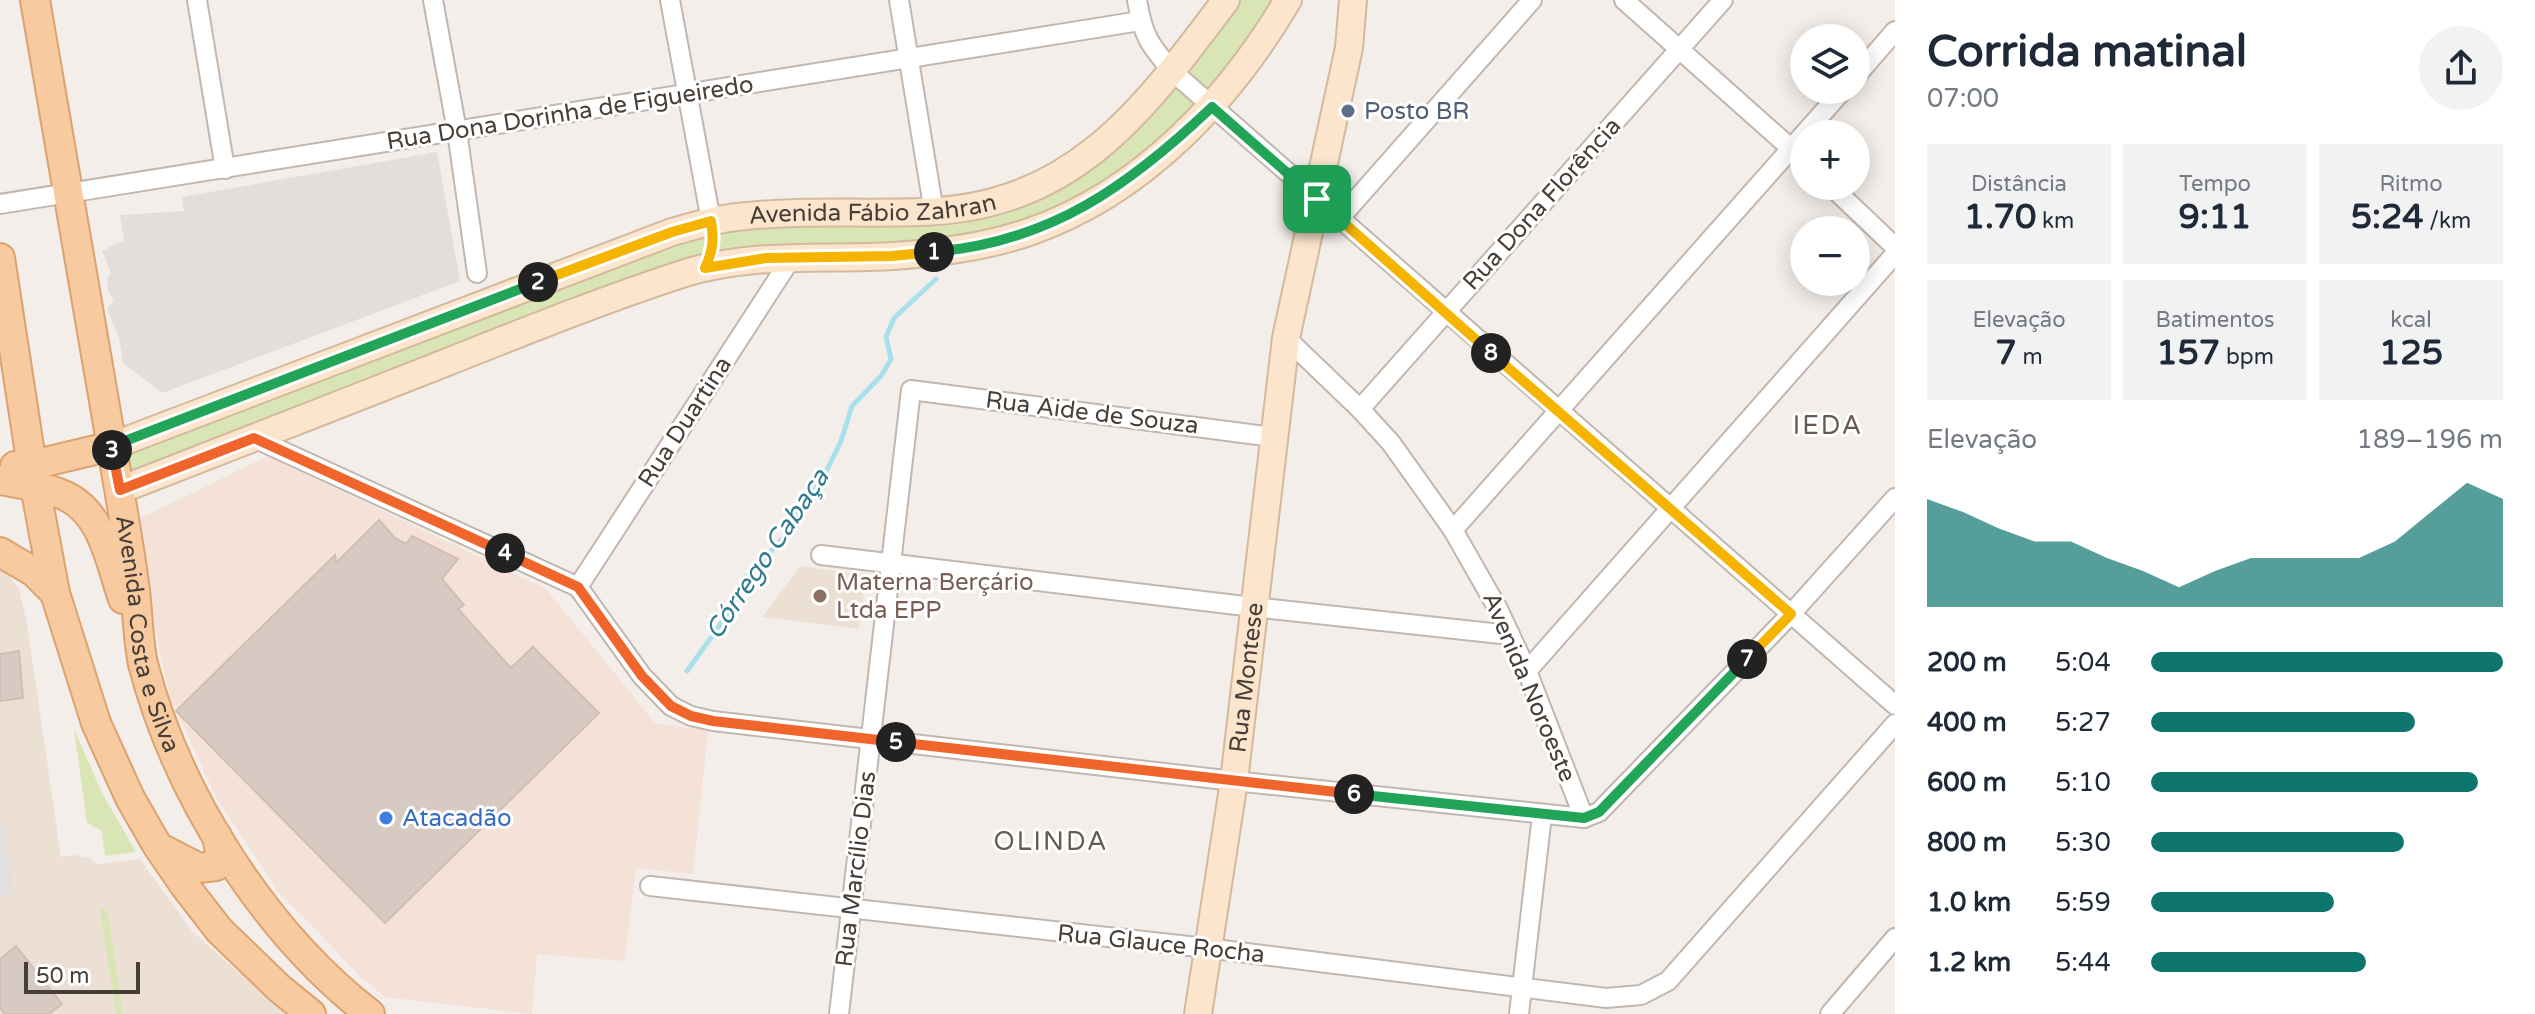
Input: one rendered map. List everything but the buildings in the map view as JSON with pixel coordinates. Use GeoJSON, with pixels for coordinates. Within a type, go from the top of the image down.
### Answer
{"type":"FeatureCollection","features":[{"type":"Feature","properties":{"kind":"main road","name":"Avenida Costa e Silva"},"geometry":{"type":"LineString","coordinates":[[35,0],[120,490],[141,653],[162,720],[193,795],[217,836],[280,927],[340,991],[370,1014]]}},
{"type":"Feature","properties":{"kind":"main road","name":"Avenida Fábio Zahran"},"geometry":{"type":"LineString","coordinates":[[0,468],[33,476],[558,274],[711,221],[798,213],[934,212],[974,208],[1004,200],[1058,177],[1105,143],[1172,71],[1226,0]]}},
{"type":"Feature","properties":{"kind":"main road","name":"Avenida Fábio Zahran"},"geometry":{"type":"LineString","coordinates":[[120,490],[591,306],[705,268],[766,258],[892,256],[961,250],[1028,233],[1061,220],[1122,183],[1167,150],[1212,107],[1256,51],[1288,0]]}},
{"type":"Feature","properties":{"kind":"main road","name":"Rua Montese"},"geometry":{"type":"LineString","coordinates":[[1198,1014],[1234,781],[1286,338],[1349,48],[1353,0]]}},
{"type":"Feature","properties":{"kind":"main road"},"geometry":{"type":"LineString","coordinates":[[705,268],[712,254],[711,221]]}},
{"type":"Feature","properties":{"kind":"main road"},"geometry":{"type":"LineString","coordinates":[[0,258],[33,476],[55,593],[96,723],[118,773],[157,845],[219,930],[311,1014]]}},
{"type":"Feature","properties":{"kind":"main road"},"geometry":{"type":"LineString","coordinates":[[0,480],[33,476],[80,506],[97,525],[141,653]]}},
{"type":"Feature","properties":{"kind":"main road"},"geometry":{"type":"LineString","coordinates":[[0,552],[34,572],[55,593]]}},
{"type":"Feature","properties":{"kind":"main road"},"geometry":{"type":"LineString","coordinates":[[157,845],[199,868],[216,866],[220,853],[217,836]]}},
{"type":"Feature","properties":{"kind":"street"},"geometry":{"type":"LineString","coordinates":[[197,0],[225,169]]}},
{"type":"Feature","properties":{"kind":"street"},"geometry":{"type":"LineString","coordinates":[[433,0],[457,131],[477,273]]}},
{"type":"Feature","properties":{"kind":"street"},"geometry":{"type":"LineString","coordinates":[[670,0],[711,221]]}},
{"type":"Feature","properties":{"kind":"street"},"geometry":{"type":"LineString","coordinates":[[899,0],[934,212]]}},
{"type":"Feature","properties":{"kind":"street"},"geometry":{"type":"LineString","coordinates":[[1137,0],[1140,21],[1150,46],[1172,71],[1895,705]]}},
{"type":"Feature","properties":{"kind":"street"},"geometry":{"type":"LineString","coordinates":[[1339,219],[1532,0]]}},
{"type":"Feature","properties":{"kind":"street"},"geometry":{"type":"LineString","coordinates":[[1624,0],[1680,49],[1790,135]]}},
{"type":"Feature","properties":{"kind":"street","name":"Rua Dona Florência"},"geometry":{"type":"LineString","coordinates":[[1360,409],[1723,0]]}},
{"type":"Feature","properties":{"kind":"street","name":"Rua Dona Dorinha de Figueiredo"},"geometry":{"type":"LineString","coordinates":[[0,204],[1140,21]]}},
{"type":"Feature","properties":{"kind":"street"},"geometry":{"type":"LineString","coordinates":[[1870,60],[1895,31]]}},
{"type":"Feature","properties":{"kind":"street"},"geometry":{"type":"LineString","coordinates":[[1820,120],[1832,104]]}},
{"type":"Feature","properties":{"kind":"street"},"geometry":{"type":"LineString","coordinates":[[1453,530],[1790,156]]}},
{"type":"Feature","properties":{"kind":"street"},"geometry":{"type":"LineString","coordinates":[[1846,200],[1895,247]]}},
{"type":"Feature","properties":{"kind":"street"},"geometry":{"type":"LineString","coordinates":[[1527,671],[1895,254]]}},
{"type":"Feature","properties":{"kind":"street","name":"Rua Duartina"},"geometry":{"type":"LineString","coordinates":[[578,587],[792,257]]}},
{"type":"Feature","properties":{"kind":"street","name":"Avenida Noroeste"},"geometry":{"type":"LineString","coordinates":[[1286,338],[1391,443],[1453,530],[1498,609],[1527,671],[1584,818]]}},
{"type":"Feature","properties":{"kind":"street","name":"Rua Aide de Souza"},"geometry":{"type":"LineString","coordinates":[[911,390],[1273,437]]}},
{"type":"Feature","properties":{"kind":"street","name":"Rua Marcílio Dias"},"geometry":{"type":"LineString","coordinates":[[839,1014],[911,390]]}},
{"type":"Feature","properties":{"kind":"street"},"geometry":{"type":"LineString","coordinates":[[254,438],[578,587],[642,676],[671,706],[691,716],[1234,781],[1584,818],[1599,812],[1791,614],[1895,498]]}},
{"type":"Feature","properties":{"kind":"street"},"geometry":{"type":"LineString","coordinates":[[821,555],[1510,635]]}},
{"type":"Feature","properties":{"kind":"street","name":"Rua Glauce Rocha"},"geometry":{"type":"LineString","coordinates":[[650,886],[1207,948],[1606,998],[1641,995],[1668,981],[1895,724]]}},
{"type":"Feature","properties":{"kind":"street"},"geometry":{"type":"LineString","coordinates":[[1519,1014],[1542,815]]}},
{"type":"Feature","properties":{"kind":"street"},"geometry":{"type":"LineString","coordinates":[[1830,1014],[1895,938]]}},
{"type":"Feature","properties":{"kind":"shaded area"},"geometry":{"type":"Polygon","coordinates":[[[437,152],[460,281],[162,393],[123,363],[119,338],[107,309],[114,299],[108,292],[107,278],[111,273],[102,251],[124,240],[120,215],[184,211],[182,197],[437,152]]]}},
{"type":"Feature","properties":{"kind":"shaded area"},"geometry":{"type":"Polygon","coordinates":[[[268,456],[546,589],[655,723],[708,731],[693,874],[636,868],[625,961],[537,954],[532,1014],[385,997],[363,979],[278,891],[217,799],[170,697],[137,520],[268,456]]]}},
{"type":"Feature","properties":{"kind":"shaded area","name":"Materna Berçário Ltda EPP"},"geometry":{"type":"Polygon","coordinates":[[[800,566],[866,575],[859,629],[762,617],[800,566]]]}},
{"type":"Feature","properties":{"kind":"shaded area"},"geometry":{"type":"Polygon","coordinates":[[[0,570],[7,573],[19,589],[27,624],[61,857],[87,857],[97,864],[140,859],[192,931],[285,1014],[0,1014],[0,570]]]}},
{"type":"Feature","properties":{"kind":"shaded area"},"geometry":{"type":"Polygon","coordinates":[[[5,824],[13,894],[0,896],[0,825],[5,824]]]}},
{"type":"Feature","properties":{"kind":"green space"},"geometry":{"type":"Polygon","coordinates":[[[1233,0],[1281,0],[1210,99],[1179,73],[1233,0]]]}},
{"type":"Feature","properties":{"kind":"green space"},"geometry":{"type":"Polygon","coordinates":[[[1172,82],[1202,105],[1099,194],[960,244],[763,252],[123,483],[118,453],[709,228],[1006,207],[1172,82]]]}},
{"type":"Feature","properties":{"kind":"green space"},"geometry":{"type":"Polygon","coordinates":[[[74,729],[102,793],[136,852],[105,856],[102,831],[87,823],[74,729]]]}},
{"type":"Feature","properties":{"kind":"green space"},"geometry":{"type":"Polygon","coordinates":[[[100,910],[108,913],[123,1014],[116,1014],[100,910]]]}},
{"type":"Feature","properties":{"kind":"waterway","name":"Córrego Cabaça"},"geometry":{"type":"LineString","coordinates":[[687,671],[725,618],[745,579],[784,537],[822,480],[841,441],[852,406],[881,376],[891,359],[886,337],[894,318],[936,279]]}},
{"type":"Feature","properties":{"kind":"place","name":"Posto BR"},"geometry":{"type":"Point","coordinates":[1348,111]}},
{"type":"Feature","properties":{"kind":"place","name":"Materna Berçário Ltda EPP"},"geometry":{"type":"Point","coordinates":[820,596]}},
{"type":"Feature","properties":{"kind":"place","name":"Atacadão"},"geometry":{"type":"Point","coordinates":[386,818]}},
{"type":"Feature","properties":{"kind":"district","name":"IEDA"},"geometry":{"type":"Point","coordinates":[1828,425]}},
{"type":"Feature","properties":{"kind":"district","name":"OLINDA"},"geometry":{"type":"Point","coordinates":[1051,841]}},
{"type":"Feature","properties":{"kind":"route"},"geometry":{"type":"LineString","coordinates":[[1212,107],[1317,199],[1791,614],[1599,812],[1584,818],[1542,815],[713,721],[691,716],[671,706],[642,676],[578,587],[254,438],[120,490],[112,446],[558,274],[711,221],[712,254],[705,268],[766,258],[892,256],[961,250],[1028,233],[1061,220],[1100,198],[1167,150],[1212,107]]}}]}
